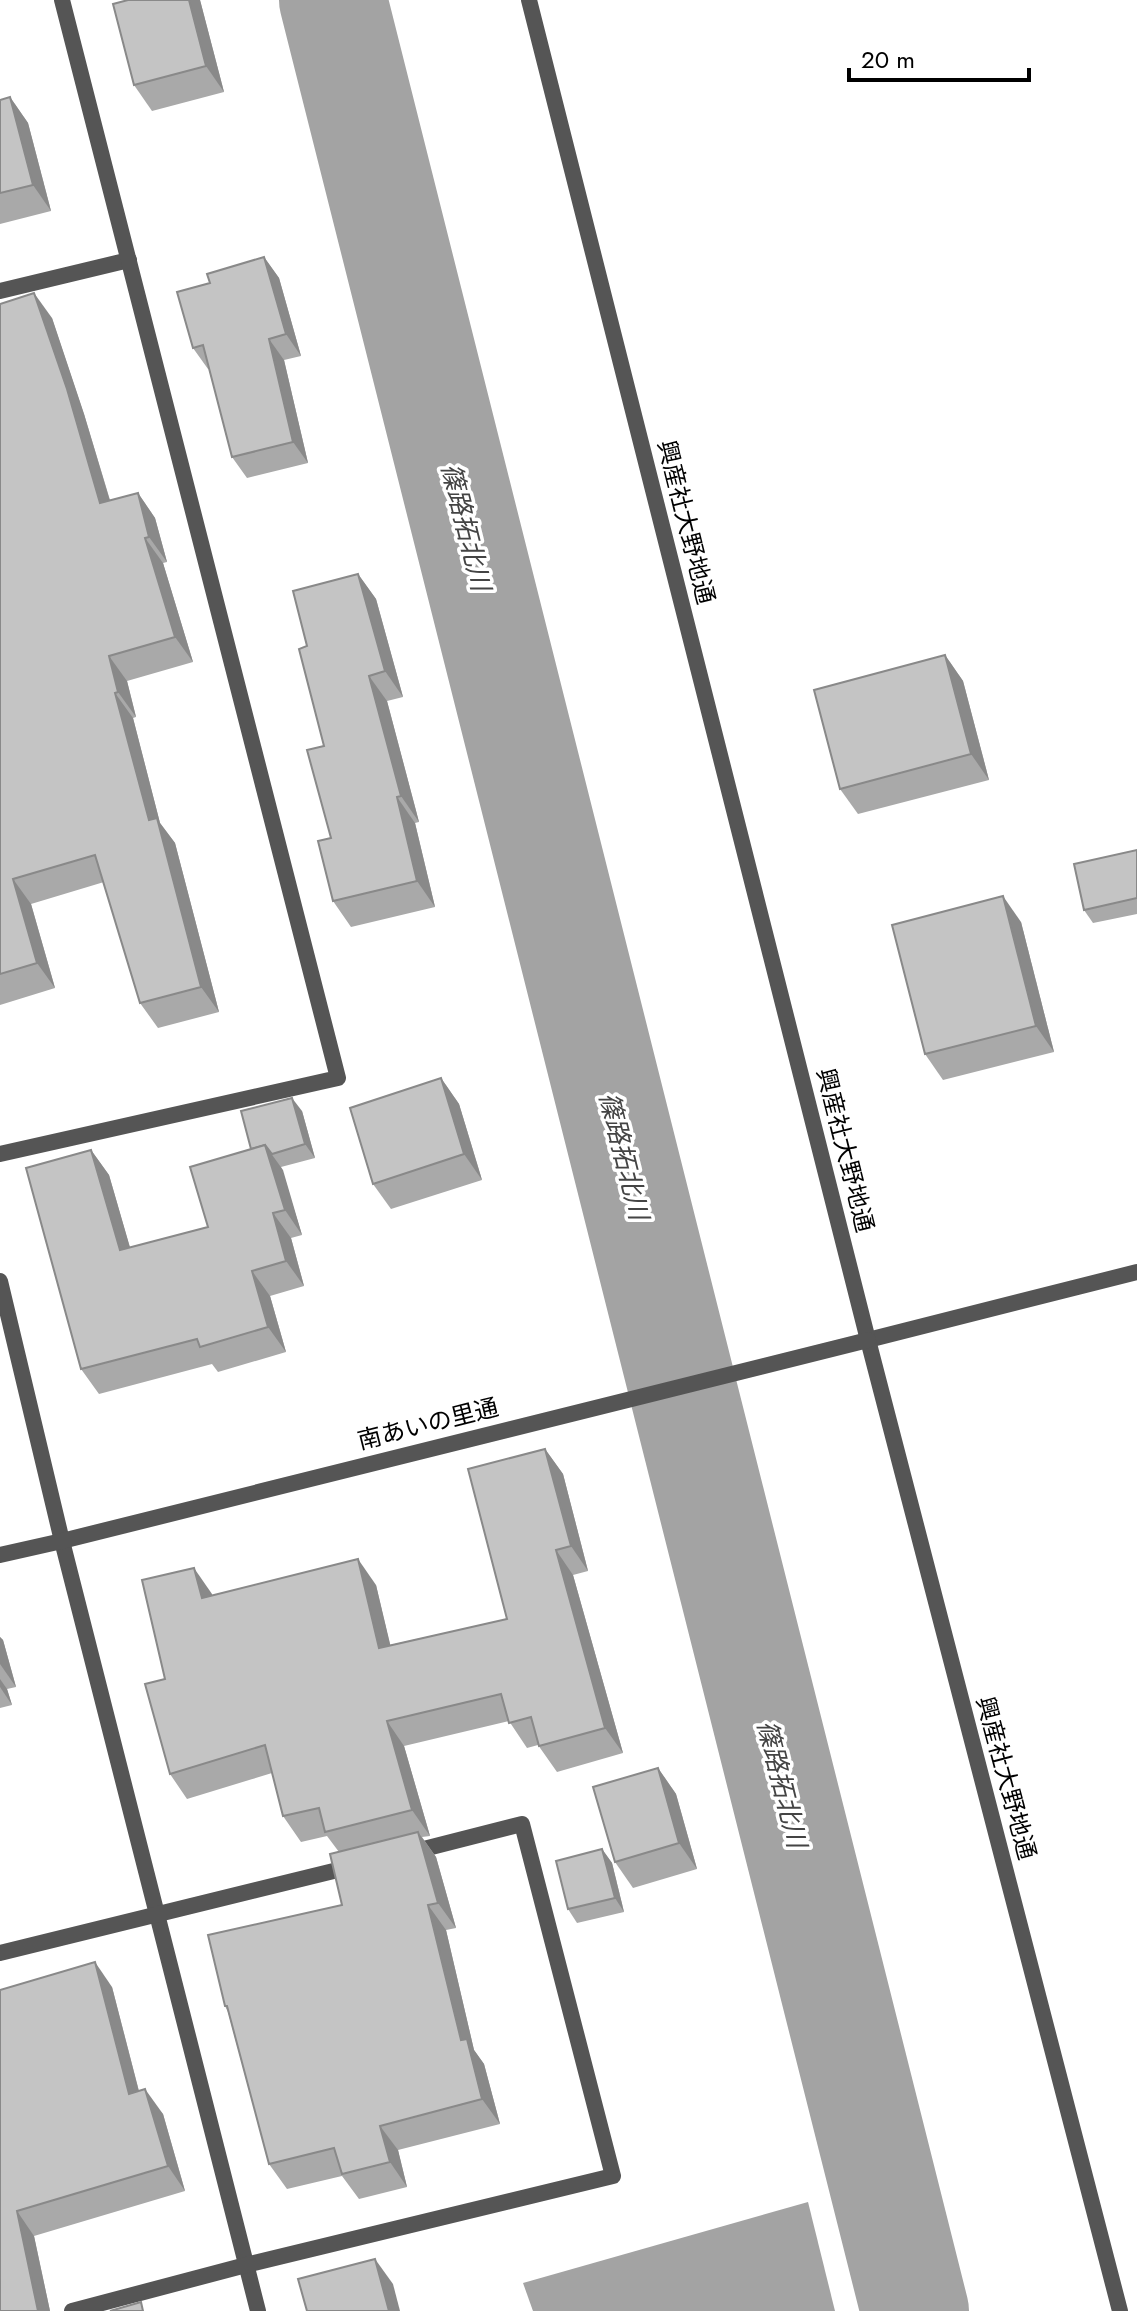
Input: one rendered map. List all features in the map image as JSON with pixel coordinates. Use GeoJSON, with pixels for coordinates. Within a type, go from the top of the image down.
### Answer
{"type":"FeatureCollection","features":[{"type":"Feature","properties":{"kind":"street"},"geometry":{"type":"LineString","coordinates":[[0,1154],[338,1078],[62,0]]}},
{"type":"Feature","properties":{"kind":"street","name":"興産社大野地通"},"geometry":{"type":"LineString","coordinates":[[529,0],[868,1340],[1120,2311]]}},
{"type":"Feature","properties":{"kind":"street"},"geometry":{"type":"LineString","coordinates":[[0,291],[129,260]]}},
{"type":"Feature","properties":{"kind":"street","name":"南あいの里通"},"geometry":{"type":"LineString","coordinates":[[0,1555],[1137,1272]]}},
{"type":"Feature","properties":{"kind":"street"},"geometry":{"type":"LineString","coordinates":[[0,1281],[62,1541],[258,2311]]}},
{"type":"Feature","properties":{"kind":"street"},"geometry":{"type":"LineString","coordinates":[[0,1953],[522,1824],[613,2176],[246,2265],[72,2311]]}},
{"type":"Feature","properties":{"kind":"shaded area"},"geometry":{"type":"Polygon","coordinates":[[[808,2202],[835,2311],[533,2311],[523,2283],[808,2202]]]}},
{"type":"Feature","properties":{"kind":"building"},"geometry":{"type":"Polygon","coordinates":[[[128,0],[189,0],[206,66],[134,85],[113,4],[128,0]]]}},
{"type":"Feature","properties":{"kind":"building"},"geometry":{"type":"Polygon","coordinates":[[[10,97],[33,185],[0,193],[0,100],[10,97]]]}},
{"type":"Feature","properties":{"kind":"building"},"geometry":{"type":"Polygon","coordinates":[[[264,257],[286,334],[269,339],[293,442],[232,457],[203,345],[193,348],[177,292],[210,283],[207,274],[264,257]]]}},
{"type":"Feature","properties":{"kind":"building"},"geometry":{"type":"Polygon","coordinates":[[[34,293],[67,389],[100,503],[138,493],[149,537],[145,538],[175,637],[109,656],[118,692],[115,693],[149,820],[157,818],[201,987],[140,1003],[95,855],[13,879],[37,963],[0,974],[0,304],[34,293]]]}},
{"type":"Feature","properties":{"kind":"building"},"geometry":{"type":"Polygon","coordinates":[[[358,574],[385,671],[369,676],[401,796],[397,797],[417,881],[333,901],[318,841],[331,838],[307,750],[324,746],[299,649],[307,646],[293,591],[358,574]]]}},
{"type":"Feature","properties":{"kind":"building"},"geometry":{"type":"Polygon","coordinates":[[[945,655],[971,754],[840,789],[814,690],[945,655]]]}},
{"type":"Feature","properties":{"kind":"building"},"geometry":{"type":"Polygon","coordinates":[[[1137,850],[1137,898],[1084,910],[1074,864],[1137,850]]]}},
{"type":"Feature","properties":{"kind":"building"},"geometry":{"type":"Polygon","coordinates":[[[1003,896],[1036,1026],[925,1054],[892,925],[1003,896]]]}},
{"type":"Feature","properties":{"kind":"building"},"geometry":{"type":"Polygon","coordinates":[[[441,1078],[464,1154],[373,1184],[350,1108],[441,1078]]]}},
{"type":"Feature","properties":{"kind":"building"},"geometry":{"type":"Polygon","coordinates":[[[292,1098],[305,1144],[272,1154],[265,1145],[251,1149],[241,1111],[292,1098]]]}},
{"type":"Feature","properties":{"kind":"building"},"geometry":{"type":"Polygon","coordinates":[[[265,1145],[285,1210],[273,1213],[286,1261],[252,1271],[268,1327],[200,1347],[197,1339],[81,1369],[26,1168],[91,1150],[120,1250],[208,1227],[190,1167],[265,1145]]]}},
{"type":"Feature","properties":{"kind":"building"},"geometry":{"type":"Polygon","coordinates":[[[545,1449],[571,1546],[556,1550],[605,1728],[539,1746],[531,1717],[509,1723],[501,1694],[387,1721],[412,1810],[325,1832],[319,1808],[283,1816],[265,1745],[170,1774],[145,1684],[165,1679],[142,1580],[194,1568],[202,1598],[358,1559],[379,1648],[507,1619],[468,1469],[545,1449]]]}},
{"type":"Feature","properties":{"kind":"building"},"geometry":{"type":"Polygon","coordinates":[[[658,1768],[679,1843],[615,1862],[593,1787],[658,1768]]]}},
{"type":"Feature","properties":{"kind":"building"},"geometry":{"type":"Polygon","coordinates":[[[418,1832],[438,1903],[428,1905],[461,2040],[467,2039],[482,2099],[380,2126],[390,2162],[342,2174],[334,2148],[269,2164],[208,1935],[342,1905],[330,1854],[418,1832]]]}},
{"type":"Feature","properties":{"kind":"building"},"geometry":{"type":"Polygon","coordinates":[[[602,1849],[615,1898],[568,1909],[556,1861],[602,1849]]]}},
{"type":"Feature","properties":{"kind":"building"},"geometry":{"type":"Polygon","coordinates":[[[95,1962],[129,2094],[145,2089],[168,2166],[17,2211],[38,2311],[0,2311],[0,1990],[95,1962]]]}},
{"type":"Feature","properties":{"kind":"building"},"geometry":{"type":"Polygon","coordinates":[[[375,2259],[389,2311],[307,2311],[298,2279],[375,2259]]]}},
{"type":"Feature","properties":{"kind":"building"},"geometry":{"type":"Polygon","coordinates":[[[141,2302],[143,2311],[110,2311],[141,2302]]]}},
{"type":"Feature","properties":{"kind":"waterway","name":"篠路拓北川"},"geometry":{"type":"LineString","coordinates":[[333,0],[915,2311]]}}]}
